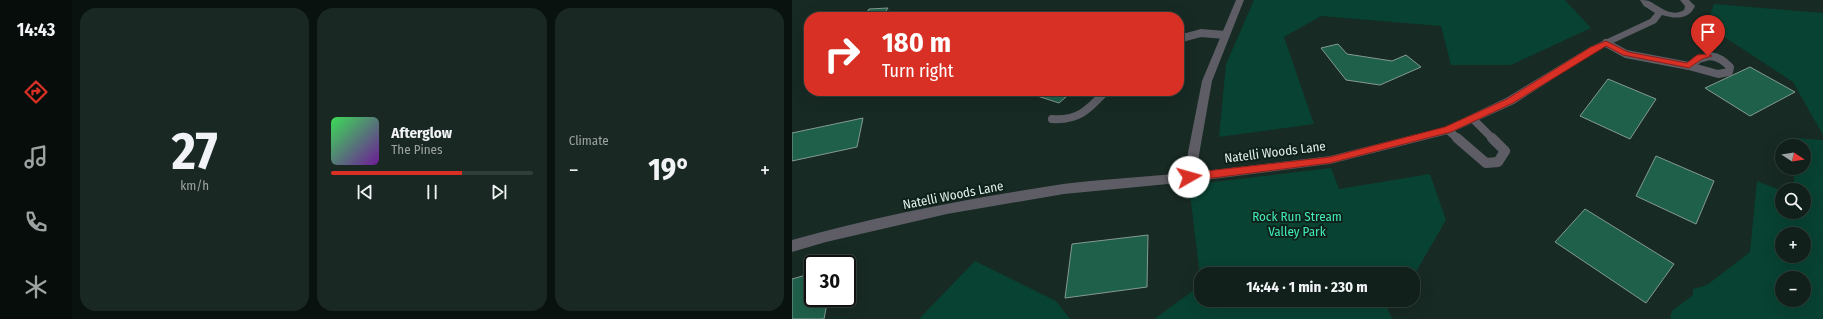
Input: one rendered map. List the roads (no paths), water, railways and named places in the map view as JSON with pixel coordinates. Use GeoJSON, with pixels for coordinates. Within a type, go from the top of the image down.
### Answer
{"type":"FeatureCollection","features":[{"type":"Feature","properties":{"kind":"street"},"geometry":{"type":"LineString","coordinates":[[1189,177],[1207,81],[1240,0]]}},
{"type":"Feature","properties":{"kind":"street"},"geometry":{"type":"LineString","coordinates":[[1644,0],[1647,6],[1660,12],[1676,15],[1687,12],[1690,6],[1684,0]]}},
{"type":"Feature","properties":{"kind":"street","name":"Natelli Woods Lane"},"geometry":{"type":"LineString","coordinates":[[792,246],[826,236],[947,210],[1064,189],[1189,177],[1330,160],[1448,130],[1510,101],[1593,49],[1653,21],[1660,12]]}},
{"type":"Feature","properties":{"kind":"lane"},"geometry":{"type":"LineString","coordinates":[[1184,38],[1201,33],[1225,35]]}},
{"type":"Feature","properties":{"kind":"lane"},"geometry":{"type":"LineString","coordinates":[[1606,43],[1626,54],[1689,66]]}},
{"type":"Feature","properties":{"kind":"lane"},"geometry":{"type":"LineString","coordinates":[[1052,119],[1061,120],[1077,117],[1088,111],[1102,96]]}},
{"type":"Feature","properties":{"kind":"lane"},"geometry":{"type":"LineString","coordinates":[[1448,130],[1486,163],[1498,162],[1506,152],[1473,119]]}},
{"type":"Feature","properties":{"kind":"park label","name":"Rock Run Stream Valley Park"},"geometry":{"type":"Point","coordinates":[1297,224]}}]}
